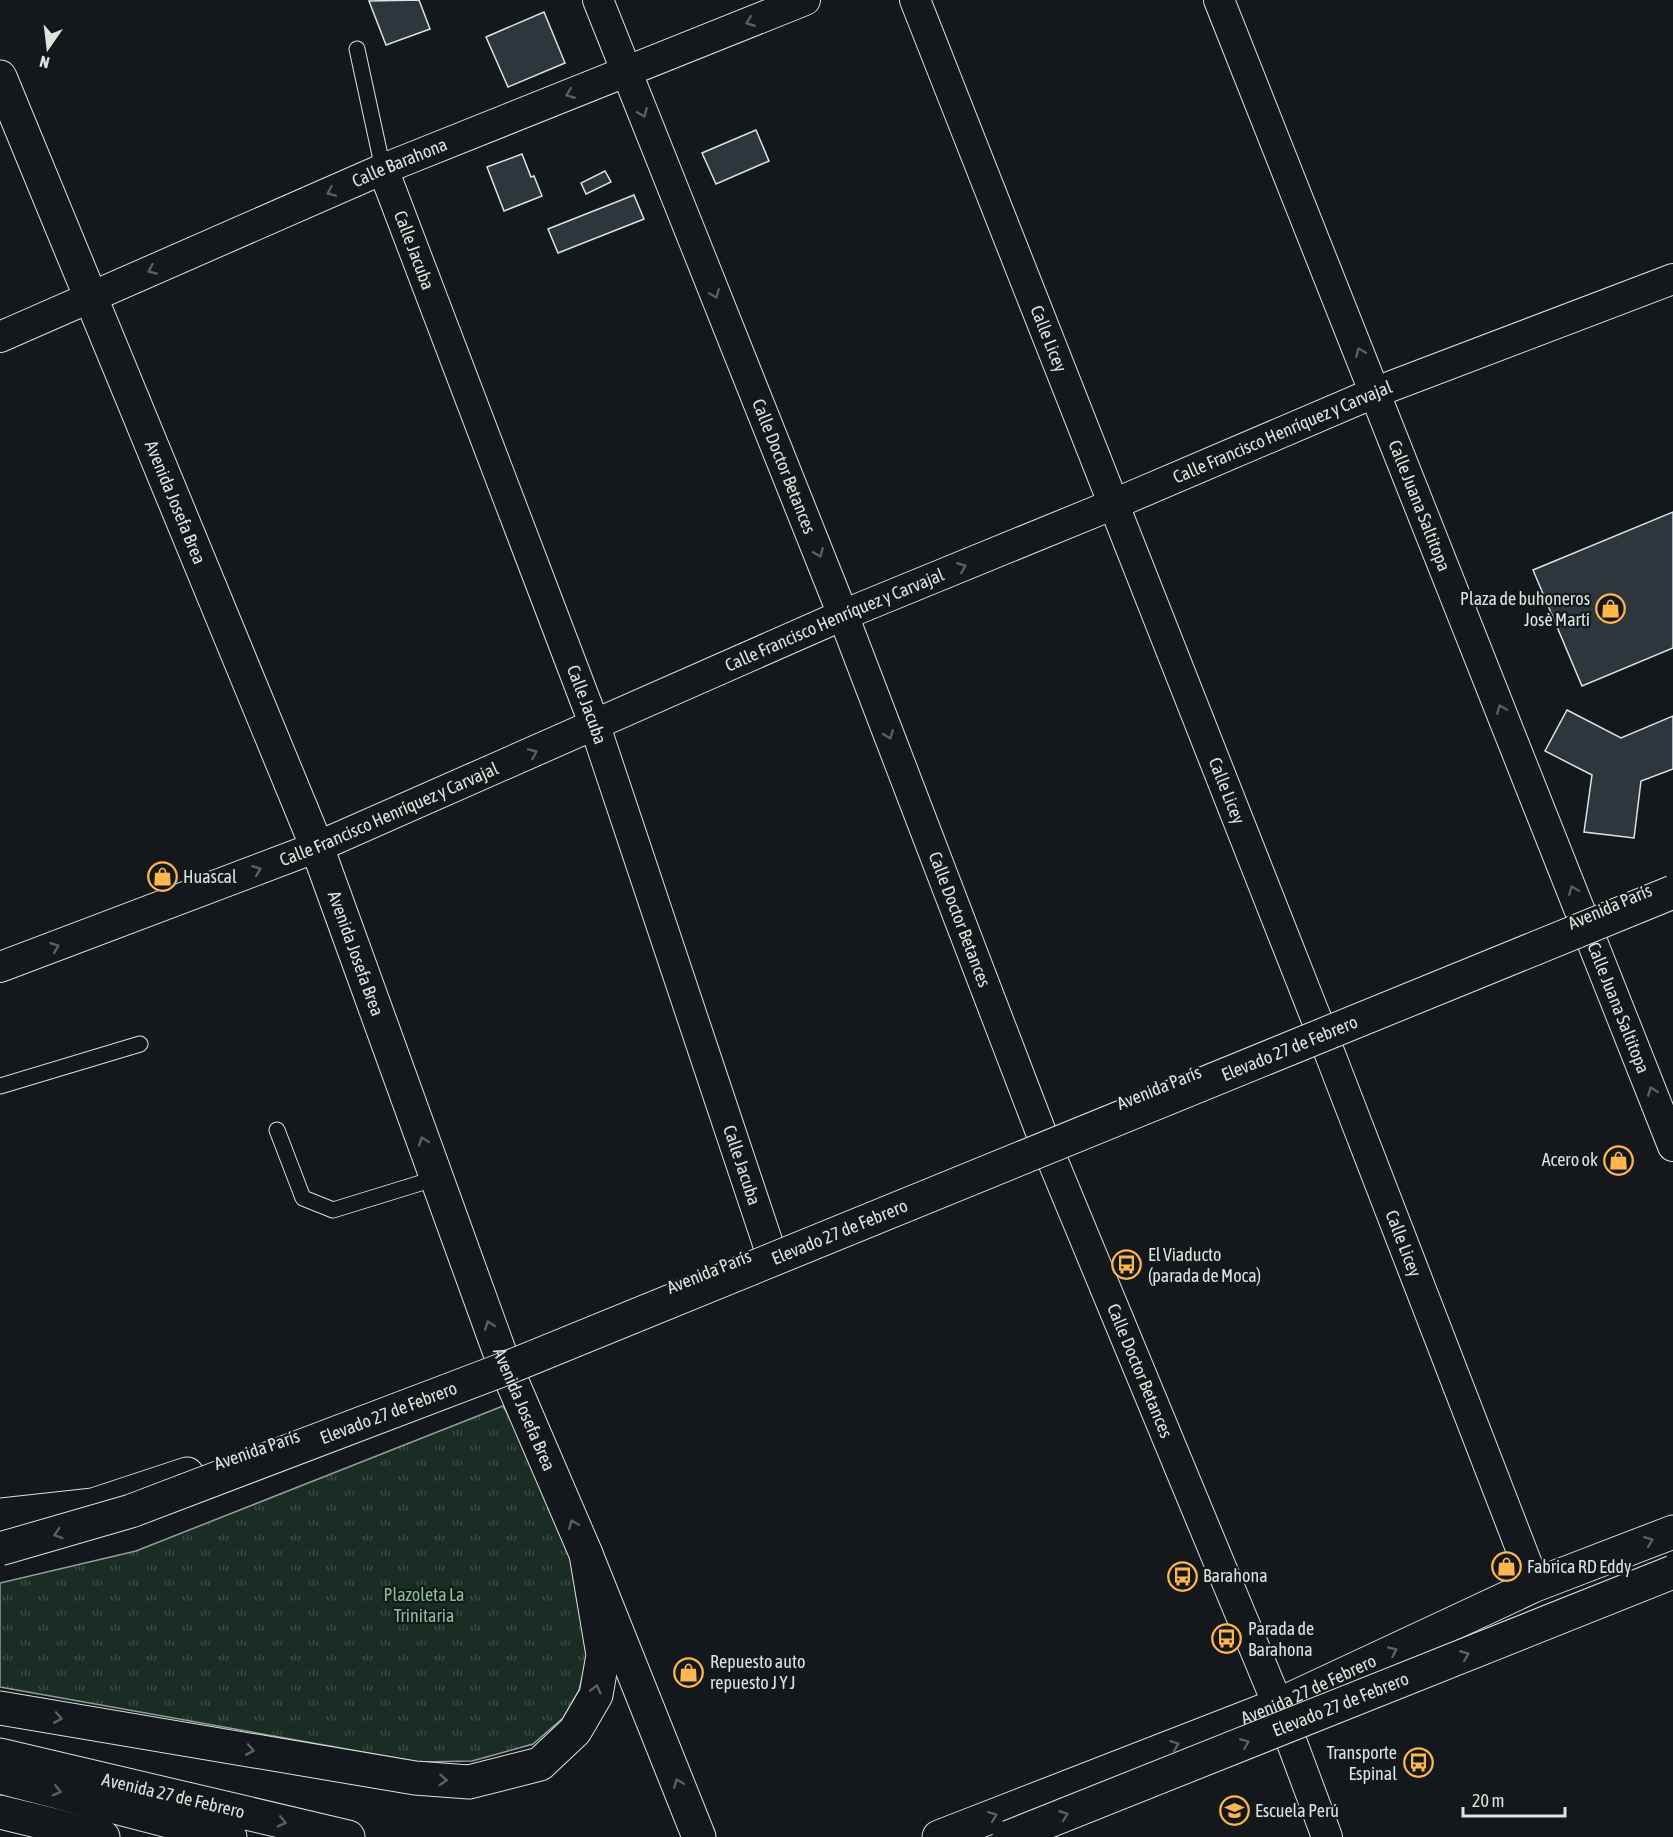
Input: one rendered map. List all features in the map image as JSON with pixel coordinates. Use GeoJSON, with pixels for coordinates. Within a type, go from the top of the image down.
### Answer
{"type":"FeatureCollection","features":[{"type":"Feature","properties":{"kind":"main road","name":"Avenida Josefa Brea"},"geometry":{"type":"LineString","coordinates":[[0,76],[317,847],[501,1356],[586,1554],[699,1837]]}},
{"type":"Feature","properties":{"kind":"main road","name":"Avenida París"},"geometry":{"type":"LineString","coordinates":[[0,1515],[93,1505],[281,1443],[501,1356],[1318,1023],[1584,918],[1673,880]]}},
{"type":"Feature","properties":{"kind":"main road","name":"Elevado 27 de Febrero"},"geometry":{"type":"LineString","coordinates":[[0,1549],[131,1511],[507,1368],[1673,892]]}},
{"type":"Feature","properties":{"kind":"main road","name":"Avenida 27 de Febrero"},"geometry":{"type":"LineString","coordinates":[[939,1837],[1278,1705],[1535,1586],[1673,1532]]}},
{"type":"Feature","properties":{"kind":"main road"},"geometry":{"type":"LineString","coordinates":[[0,1708],[415,1778],[469,1782],[540,1764],[574,1731],[596,1695],[603,1655],[586,1554]]}},
{"type":"Feature","properties":{"kind":"main road","name":"Elevado 27 de Febrero"},"geometry":{"type":"LineString","coordinates":[[1009,1837],[1673,1572]]}},
{"type":"Feature","properties":{"kind":"main road","name":"Avenida 27 de Febrero"},"geometry":{"type":"LineString","coordinates":[[0,1755],[348,1837]]}},
{"type":"Feature","properties":{"kind":"main road"},"geometry":{"type":"LineString","coordinates":[[0,1777],[230,1837]]}},
{"type":"Feature","properties":{"kind":"main road"},"geometry":{"type":"LineString","coordinates":[[0,1812],[103,1837]]}},
{"type":"Feature","properties":{"kind":"main road"},"geometry":{"type":"LineString","coordinates":[[0,1820],[29,1837]]}},
{"type":"Feature","properties":{"kind":"street","name":"Calle Doctor Betances"},"geometry":{"type":"LineString","coordinates":[[598,0],[843,615],[1042,1135],[1278,1705],[1327,1837]]}},
{"type":"Feature","properties":{"kind":"street","name":"Calle Barahona"},"geometry":{"type":"LineString","coordinates":[[0,337],[383,169],[805,0]]}},
{"type":"Feature","properties":{"kind":"street","name":"Calle Licey"},"geometry":{"type":"LineString","coordinates":[[915,0],[1318,1023],[1535,1586]]}},
{"type":"Feature","properties":{"kind":"street","name":"Calle Juana Saltitopa"},"geometry":{"type":"LineString","coordinates":[[1219,0],[1673,1146]]}},
{"type":"Feature","properties":{"kind":"street","name":"Calle Jacuba"},"geometry":{"type":"LineString","coordinates":[[383,169],[595,726],[769,1247]]}},
{"type":"Feature","properties":{"kind":"street","name":"Calle Francisco Henríquez y Carvajal"},"geometry":{"type":"LineString","coordinates":[[0,968],[317,847],[843,615],[1114,504],[1376,392],[1673,279]]}},
{"type":"Feature","properties":{"kind":"lane"},"geometry":{"type":"LineString","coordinates":[[357,49],[383,169]]}},
{"type":"Feature","properties":{"kind":"lane"},"geometry":{"type":"LineString","coordinates":[[0,1086],[140,1044]]}},
{"type":"Feature","properties":{"kind":"lane"},"geometry":{"type":"LineString","coordinates":[[277,1130],[303,1198],[333,1210],[436,1178]]}},
{"type":"Feature","properties":{"kind":"green space","name":"Plazoleta La Trinitaria"},"geometry":{"type":"Polygon","coordinates":[[[503,1406],[542,1477],[575,1566],[591,1645],[579,1690],[563,1718],[533,1744],[472,1761],[419,1762],[0,1687],[0,1583],[136,1551],[503,1406]]]}},
{"type":"Feature","properties":{"kind":"building"},"geometry":{"type":"Polygon","coordinates":[[[419,0],[430,29],[386,45],[369,1],[419,0]]]}},
{"type":"Feature","properties":{"kind":"building"},"geometry":{"type":"Polygon","coordinates":[[[544,12],[565,63],[508,87],[486,37],[544,12]]]}},
{"type":"Feature","properties":{"kind":"building"},"geometry":{"type":"Polygon","coordinates":[[[756,130],[769,161],[716,184],[702,153],[756,130]]]}},
{"type":"Feature","properties":{"kind":"building"},"geometry":{"type":"Polygon","coordinates":[[[522,154],[542,196],[504,211],[487,167],[522,154]]]}},
{"type":"Feature","properties":{"kind":"building"},"geometry":{"type":"Polygon","coordinates":[[[605,171],[611,182],[586,194],[581,183],[605,171]]]}},
{"type":"Feature","properties":{"kind":"building"},"geometry":{"type":"Polygon","coordinates":[[[634,195],[644,219],[558,253],[548,229],[634,195]]]}},
{"type":"Feature","properties":{"kind":"building","name":"Plaza de buhoneros Josè Martí"},"geometry":{"type":"Polygon","coordinates":[[[1673,512],[1673,648],[1582,686],[1533,570],[1673,512]]]}},
{"type":"Feature","properties":{"kind":"building"},"geometry":{"type":"Polygon","coordinates":[[[1567,710],[1621,738],[1673,716],[1673,769],[1641,781],[1634,838],[1584,832],[1592,775],[1545,751],[1567,710]]]}},
{"type":"Feature","properties":{"kind":"place","name":"Plaza de buhoneros Josè Martí"},"geometry":{"type":"Point","coordinates":[1611,609]}},
{"type":"Feature","properties":{"kind":"place","name":"Huascal"},"geometry":{"type":"Point","coordinates":[162,877]}},
{"type":"Feature","properties":{"kind":"place","name":"Acero ok"},"geometry":{"type":"Point","coordinates":[1619,1160]}},
{"type":"Feature","properties":{"kind":"place","name":"El Viaducto (parada de Moca)"},"geometry":{"type":"Point","coordinates":[1127,1265]}},
{"type":"Feature","properties":{"kind":"place","name":"Fabrica RD Eddy"},"geometry":{"type":"Point","coordinates":[1506,1567]}},
{"type":"Feature","properties":{"kind":"place","name":"Barahona"},"geometry":{"type":"Point","coordinates":[1182,1576]}},
{"type":"Feature","properties":{"kind":"place","name":"Parada de Barahona"},"geometry":{"type":"Point","coordinates":[1227,1639]}},
{"type":"Feature","properties":{"kind":"place","name":"Repuesto auto repuesto J Y J"},"geometry":{"type":"Point","coordinates":[689,1672]}},
{"type":"Feature","properties":{"kind":"place","name":"Transporte Espinal"},"geometry":{"type":"Point","coordinates":[1418,1763]}},
{"type":"Feature","properties":{"kind":"place","name":"Escuela Perú"},"geometry":{"type":"Point","coordinates":[1234,1811]}}]}
